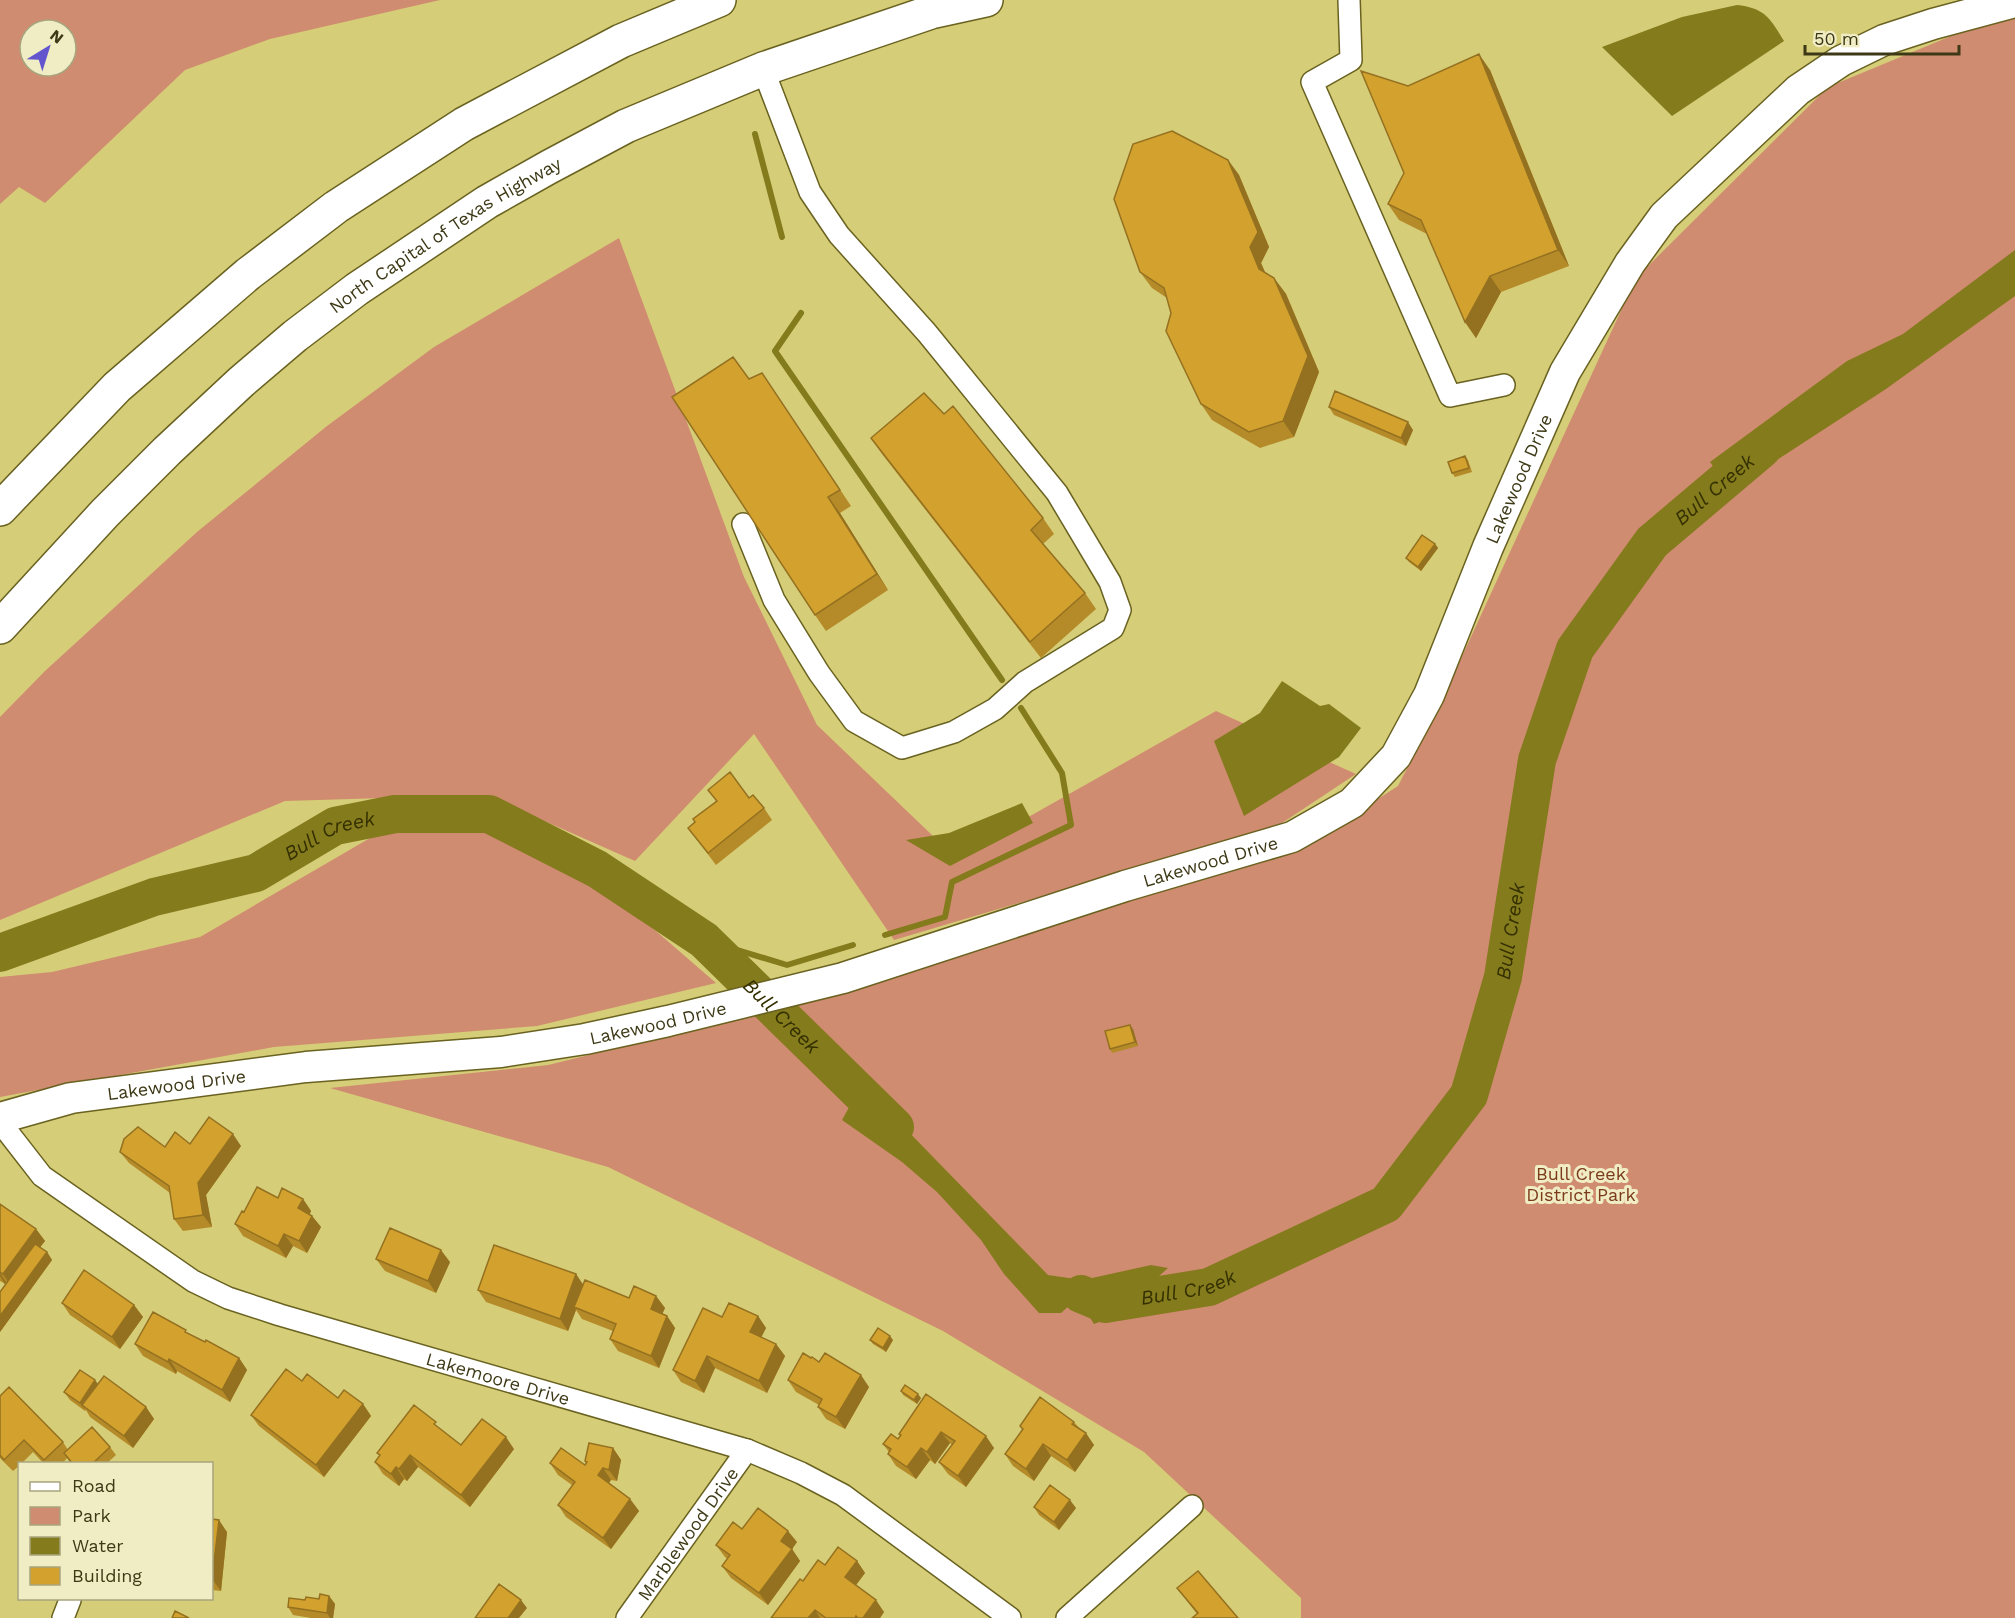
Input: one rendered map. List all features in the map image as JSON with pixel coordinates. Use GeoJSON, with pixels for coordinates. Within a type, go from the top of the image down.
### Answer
{"type":"FeatureCollection","features":[{"type":"Feature","properties":{"kind":"highway"},"geometry":{"type":"LineString","coordinates":[[0,509],[117,387],[248,274],[336,207],[464,124],[621,42],[719,0]]}},
{"type":"Feature","properties":{"kind":"highway","name":"North Capital of Texas Highway"},"geometry":{"type":"LineString","coordinates":[[0,627],[105,513],[167,451],[259,367],[295,336],[357,290],[487,202],[626,126],[763,69],[931,12],[986,0]]}},
{"type":"Feature","properties":{"kind":"street"},"geometry":{"type":"LineString","coordinates":[[1348,0],[1351,60],[1312,82],[1450,396],[1504,385]]}},
{"type":"Feature","properties":{"kind":"street","name":"Lakewood Drive"},"geometry":{"type":"LineString","coordinates":[[0,1118],[71,1098],[306,1067],[501,1052],[585,1039],[668,1021],[843,978],[1125,886],[1292,837],[1352,803],[1396,756],[1429,695],[1488,547],[1565,372],[1630,263],[1664,216],[1798,90],[1841,61],[1884,40],[2015,2]]}},
{"type":"Feature","properties":{"kind":"street"},"geometry":{"type":"LineString","coordinates":[[743,524],[774,600],[819,673],[854,721],[902,748],[954,732],[995,709],[1025,682],[1113,628],[1120,610],[1110,582],[1057,493],[927,333],[838,236],[810,192],[763,69]]}},
{"type":"Feature","properties":{"kind":"street","name":"Lakemoore Drive"},"geometry":{"type":"LineString","coordinates":[[0,1122],[42,1176],[193,1281],[228,1298],[280,1315],[747,1450],[801,1473],[843,1495],[1010,1618]]}},
{"type":"Feature","properties":{"kind":"street","name":"Marblewood Drive"},"geometry":{"type":"LineString","coordinates":[[627,1618],[747,1450]]}},
{"type":"Feature","properties":{"kind":"street"},"geometry":{"type":"LineString","coordinates":[[1066,1618],[1192,1506]]}},
{"type":"Feature","properties":{"kind":"green space"},"geometry":{"type":"Polygon","coordinates":[[[0,0],[440,0],[270,39],[185,70],[45,203],[19,187],[0,204],[0,0]]]}},
{"type":"Feature","properties":{"kind":"green space","name":"Bull Creek District Park"},"geometry":{"type":"Polygon","coordinates":[[[2015,14],[2015,1618],[1301,1618],[1301,1598],[1144,1452],[943,1331],[608,1167],[330,1088],[548,1065],[859,989],[1316,839],[1398,786],[1441,702],[1636,278],[1828,87],[1985,22],[2015,14]]]}},
{"type":"Feature","properties":{"kind":"green space"},"geometry":{"type":"Polygon","coordinates":[[[619,238],[744,577],[817,725],[956,858],[1216,711],[1356,774],[1276,827],[894,940],[754,734],[635,861],[485,795],[285,801],[0,920],[0,717],[45,671],[197,532],[327,426],[434,347],[619,238]]]}},
{"type":"Feature","properties":{"kind":"green space"},"geometry":{"type":"Polygon","coordinates":[[[501,821],[656,931],[716,983],[537,1026],[274,1047],[0,1097],[0,977],[52,972],[200,937],[389,827],[501,821]]]}},
{"type":"Feature","properties":{"kind":"water"},"geometry":{"type":"Polygon","coordinates":[[[1737,5],[1746,6],[1766,15],[1784,41],[1672,116],[1602,47],[1682,17],[1737,5]]]}},
{"type":"Feature","properties":{"kind":"water"},"geometry":{"type":"Polygon","coordinates":[[[2015,250],[2015,296],[1886,389],[1731,490],[1710,462],[1847,361],[1903,334],[2015,250]]]}},
{"type":"Feature","properties":{"kind":"water"},"geometry":{"type":"Polygon","coordinates":[[[1282,681],[1320,706],[1329,704],[1361,728],[1339,757],[1244,816],[1214,741],[1260,713],[1282,681]]]}},
{"type":"Feature","properties":{"kind":"water"},"geometry":{"type":"Polygon","coordinates":[[[1022,803],[1033,823],[950,866],[906,840],[949,833],[1022,803]]]}},
{"type":"Feature","properties":{"kind":"water"},"geometry":{"type":"Polygon","coordinates":[[[862,1084],[1048,1275],[1083,1280],[1151,1265],[1168,1268],[1158,1277],[1140,1285],[1115,1316],[1094,1324],[1085,1310],[1072,1303],[1061,1313],[1039,1313],[1004,1274],[981,1240],[937,1192],[902,1162],[842,1120],[862,1084]]]}},
{"type":"Feature","properties":{"kind":"building"},"geometry":{"type":"Polygon","coordinates":[[[1479,54],[1558,250],[1490,276],[1465,322],[1421,220],[1388,204],[1404,173],[1361,71],[1408,86],[1479,54]]]}},
{"type":"Feature","properties":{"kind":"building"},"geometry":{"type":"Polygon","coordinates":[[[1172,131],[1228,160],[1258,232],[1250,247],[1259,269],[1274,278],[1308,356],[1283,421],[1249,432],[1201,404],[1166,331],[1171,313],[1164,288],[1140,272],[1114,199],[1133,144],[1172,131]]]}},
{"type":"Feature","properties":{"kind":"building"},"geometry":{"type":"Polygon","coordinates":[[[733,357],[749,379],[762,373],[840,490],[828,497],[877,574],[815,615],[672,397],[733,357]]]}},
{"type":"Feature","properties":{"kind":"building"},"geometry":{"type":"Polygon","coordinates":[[[1335,391],[1408,422],[1401,438],[1329,407],[1335,391]]]}},
{"type":"Feature","properties":{"kind":"building"},"geometry":{"type":"Polygon","coordinates":[[[924,393],[944,414],[953,406],[1043,518],[1031,530],[1085,593],[1030,642],[871,438],[924,393]]]}},
{"type":"Feature","properties":{"kind":"building"},"geometry":{"type":"Polygon","coordinates":[[[1465,456],[1469,468],[1452,473],[1448,462],[1465,456]]]}},
{"type":"Feature","properties":{"kind":"building"},"geometry":{"type":"Polygon","coordinates":[[[1422,535],[1435,544],[1418,567],[1406,558],[1422,535]]]}},
{"type":"Feature","properties":{"kind":"building"},"geometry":{"type":"Polygon","coordinates":[[[730,772],[749,798],[753,795],[764,808],[708,853],[688,828],[695,822],[693,819],[717,801],[708,790],[730,772]]]}},
{"type":"Feature","properties":{"kind":"building"},"geometry":{"type":"Polygon","coordinates":[[[1130,1025],[1135,1042],[1110,1049],[1105,1031],[1130,1025]]]}},
{"type":"Feature","properties":{"kind":"building"},"geometry":{"type":"Polygon","coordinates":[[[209,1117],[233,1134],[198,1183],[203,1215],[174,1219],[169,1186],[120,1152],[124,1139],[138,1127],[165,1147],[175,1132],[190,1144],[209,1117]]]}},
{"type":"Feature","properties":{"kind":"building"},"geometry":{"type":"Polygon","coordinates":[[[257,1187],[278,1198],[282,1188],[303,1199],[298,1208],[312,1216],[299,1241],[284,1234],[278,1246],[235,1224],[257,1187]]]}},
{"type":"Feature","properties":{"kind":"building"},"geometry":{"type":"Polygon","coordinates":[[[0,1204],[36,1229],[3,1274],[0,1272],[0,1204]]]}},
{"type":"Feature","properties":{"kind":"building"},"geometry":{"type":"Polygon","coordinates":[[[390,1228],[441,1250],[428,1281],[376,1259],[390,1228]]]}},
{"type":"Feature","properties":{"kind":"building"},"geometry":{"type":"Polygon","coordinates":[[[35,1244],[47,1252],[0,1316],[0,1292],[35,1244]]]}},
{"type":"Feature","properties":{"kind":"building"},"geometry":{"type":"Polygon","coordinates":[[[494,1245],[576,1274],[560,1319],[478,1290],[494,1245]]]}},
{"type":"Feature","properties":{"kind":"building"},"geometry":{"type":"Polygon","coordinates":[[[84,1270],[134,1305],[112,1337],[62,1303],[84,1270]]]}},
{"type":"Feature","properties":{"kind":"building"},"geometry":{"type":"Polygon","coordinates":[[[585,1280],[629,1298],[634,1286],[656,1296],[651,1309],[667,1316],[651,1356],[610,1339],[616,1324],[574,1307],[585,1280]]]}},
{"type":"Feature","properties":{"kind":"building"},"geometry":{"type":"Polygon","coordinates":[[[729,1303],[758,1316],[750,1332],[776,1344],[759,1381],[707,1356],[695,1381],[673,1370],[703,1308],[722,1317],[729,1303]]]}},
{"type":"Feature","properties":{"kind":"building"},"geometry":{"type":"Polygon","coordinates":[[[153,1312],[186,1330],[185,1332],[205,1342],[206,1340],[239,1358],[222,1390],[169,1359],[168,1362],[135,1344],[153,1312]]]}},
{"type":"Feature","properties":{"kind":"building"},"geometry":{"type":"Polygon","coordinates":[[[878,1328],[890,1336],[883,1348],[870,1340],[878,1328]]]}},
{"type":"Feature","properties":{"kind":"building"},"geometry":{"type":"Polygon","coordinates":[[[803,1353],[819,1362],[825,1353],[861,1375],[836,1417],[818,1407],[822,1399],[788,1380],[803,1353]]]}},
{"type":"Feature","properties":{"kind":"building"},"geometry":{"type":"Polygon","coordinates":[[[286,1369],[302,1381],[307,1374],[338,1398],[344,1390],[363,1404],[316,1465],[251,1415],[286,1369]]]}},
{"type":"Feature","properties":{"kind":"building"},"geometry":{"type":"Polygon","coordinates":[[[80,1370],[95,1380],[80,1403],[64,1392],[80,1370]]]}},
{"type":"Feature","properties":{"kind":"building"},"geometry":{"type":"Polygon","coordinates":[[[104,1376],[146,1407],[124,1436],[82,1405],[104,1376]]]}},
{"type":"Feature","properties":{"kind":"building"},"geometry":{"type":"Polygon","coordinates":[[[905,1385],[918,1394],[914,1400],[901,1391],[905,1385]]]}},
{"type":"Feature","properties":{"kind":"building"},"geometry":{"type":"Polygon","coordinates":[[[9,1387],[63,1442],[44,1460],[24,1440],[4,1460],[0,1455],[0,1396],[9,1387]]]}},
{"type":"Feature","properties":{"kind":"building"},"geometry":{"type":"Polygon","coordinates":[[[926,1394],[986,1436],[958,1476],[939,1462],[955,1441],[941,1432],[927,1452],[921,1448],[907,1467],[888,1454],[891,1449],[883,1444],[891,1434],[898,1439],[926,1394]]]}},
{"type":"Feature","properties":{"kind":"building"},"geometry":{"type":"Polygon","coordinates":[[[1040,1397],[1086,1433],[1067,1460],[1043,1444],[1026,1469],[1005,1454],[1023,1429],[1020,1426],[1040,1397]]]}},
{"type":"Feature","properties":{"kind":"building"},"geometry":{"type":"Polygon","coordinates":[[[414,1405],[461,1445],[482,1419],[506,1437],[461,1495],[410,1455],[399,1469],[396,1467],[391,1474],[375,1462],[380,1455],[377,1453],[414,1405]]]}},
{"type":"Feature","properties":{"kind":"building"},"geometry":{"type":"Polygon","coordinates":[[[92,1427],[110,1447],[94,1462],[71,1462],[64,1453],[92,1427]]]}},
{"type":"Feature","properties":{"kind":"building"},"geometry":{"type":"Polygon","coordinates":[[[589,1443],[613,1448],[609,1470],[603,1468],[598,1475],[630,1499],[603,1538],[558,1505],[575,1482],[550,1463],[561,1448],[585,1465],[589,1443]]]}},
{"type":"Feature","properties":{"kind":"building"},"geometry":{"type":"Polygon","coordinates":[[[1050,1485],[1070,1500],[1054,1522],[1034,1507],[1050,1485]]]}},
{"type":"Feature","properties":{"kind":"building"},"geometry":{"type":"Polygon","coordinates":[[[758,1508],[788,1531],[781,1541],[792,1549],[759,1593],[722,1566],[730,1555],[716,1545],[733,1522],[742,1529],[758,1508]]]}},
{"type":"Feature","properties":{"kind":"building"},"geometry":{"type":"Polygon","coordinates":[[[213,1519],[219,1520],[213,1571],[213,1519]]]}},
{"type":"Feature","properties":{"kind":"building"},"geometry":{"type":"Polygon","coordinates":[[[838,1547],[857,1561],[845,1577],[876,1600],[863,1618],[856,1616],[855,1618],[826,1618],[815,1610],[808,1618],[771,1618],[800,1579],[803,1581],[818,1560],[825,1565],[838,1547]]]}},
{"type":"Feature","properties":{"kind":"building"},"geometry":{"type":"Polygon","coordinates":[[[1198,1571],[1238,1618],[1192,1618],[1198,1613],[1177,1588],[1198,1571]]]}},
{"type":"Feature","properties":{"kind":"building"},"geometry":{"type":"Polygon","coordinates":[[[499,1584],[521,1600],[508,1618],[475,1618],[499,1584]]]}},
{"type":"Feature","properties":{"kind":"building"},"geometry":{"type":"Polygon","coordinates":[[[320,1594],[329,1596],[327,1613],[288,1607],[289,1598],[319,1599],[320,1594]]]}},
{"type":"Feature","properties":{"kind":"building"},"geometry":{"type":"Polygon","coordinates":[[[175,1611],[189,1618],[172,1618],[175,1611]]]}},
{"type":"Feature","properties":{"kind":"waterway"},"geometry":{"type":"LineString","coordinates":[[755,134],[782,237]]}},
{"type":"Feature","properties":{"kind":"waterway"},"geometry":{"type":"LineString","coordinates":[[801,313],[775,351],[1002,680]]}},
{"type":"Feature","properties":{"kind":"waterway","name":"Bull Creek"},"geometry":{"type":"LineString","coordinates":[[1081,1294],[1105,1304],[1209,1287],[1386,1204],[1469,1095],[1503,977],[1537,760],[1575,649],[1652,542],[1762,449]]}},
{"type":"Feature","properties":{"kind":"waterway"},"geometry":{"type":"LineString","coordinates":[[885,935],[945,917],[952,882],[1071,825],[1062,773],[1021,708]]}},
{"type":"Feature","properties":{"kind":"waterway","name":"Bull Creek"},"geometry":{"type":"LineString","coordinates":[[0,953],[154,897],[256,873],[335,826],[395,814],[489,814],[597,869],[704,940],[895,1127]]}},
{"type":"Feature","properties":{"kind":"waterway"},"geometry":{"type":"LineString","coordinates":[[704,940],[787,965],[853,945]]}}]}
